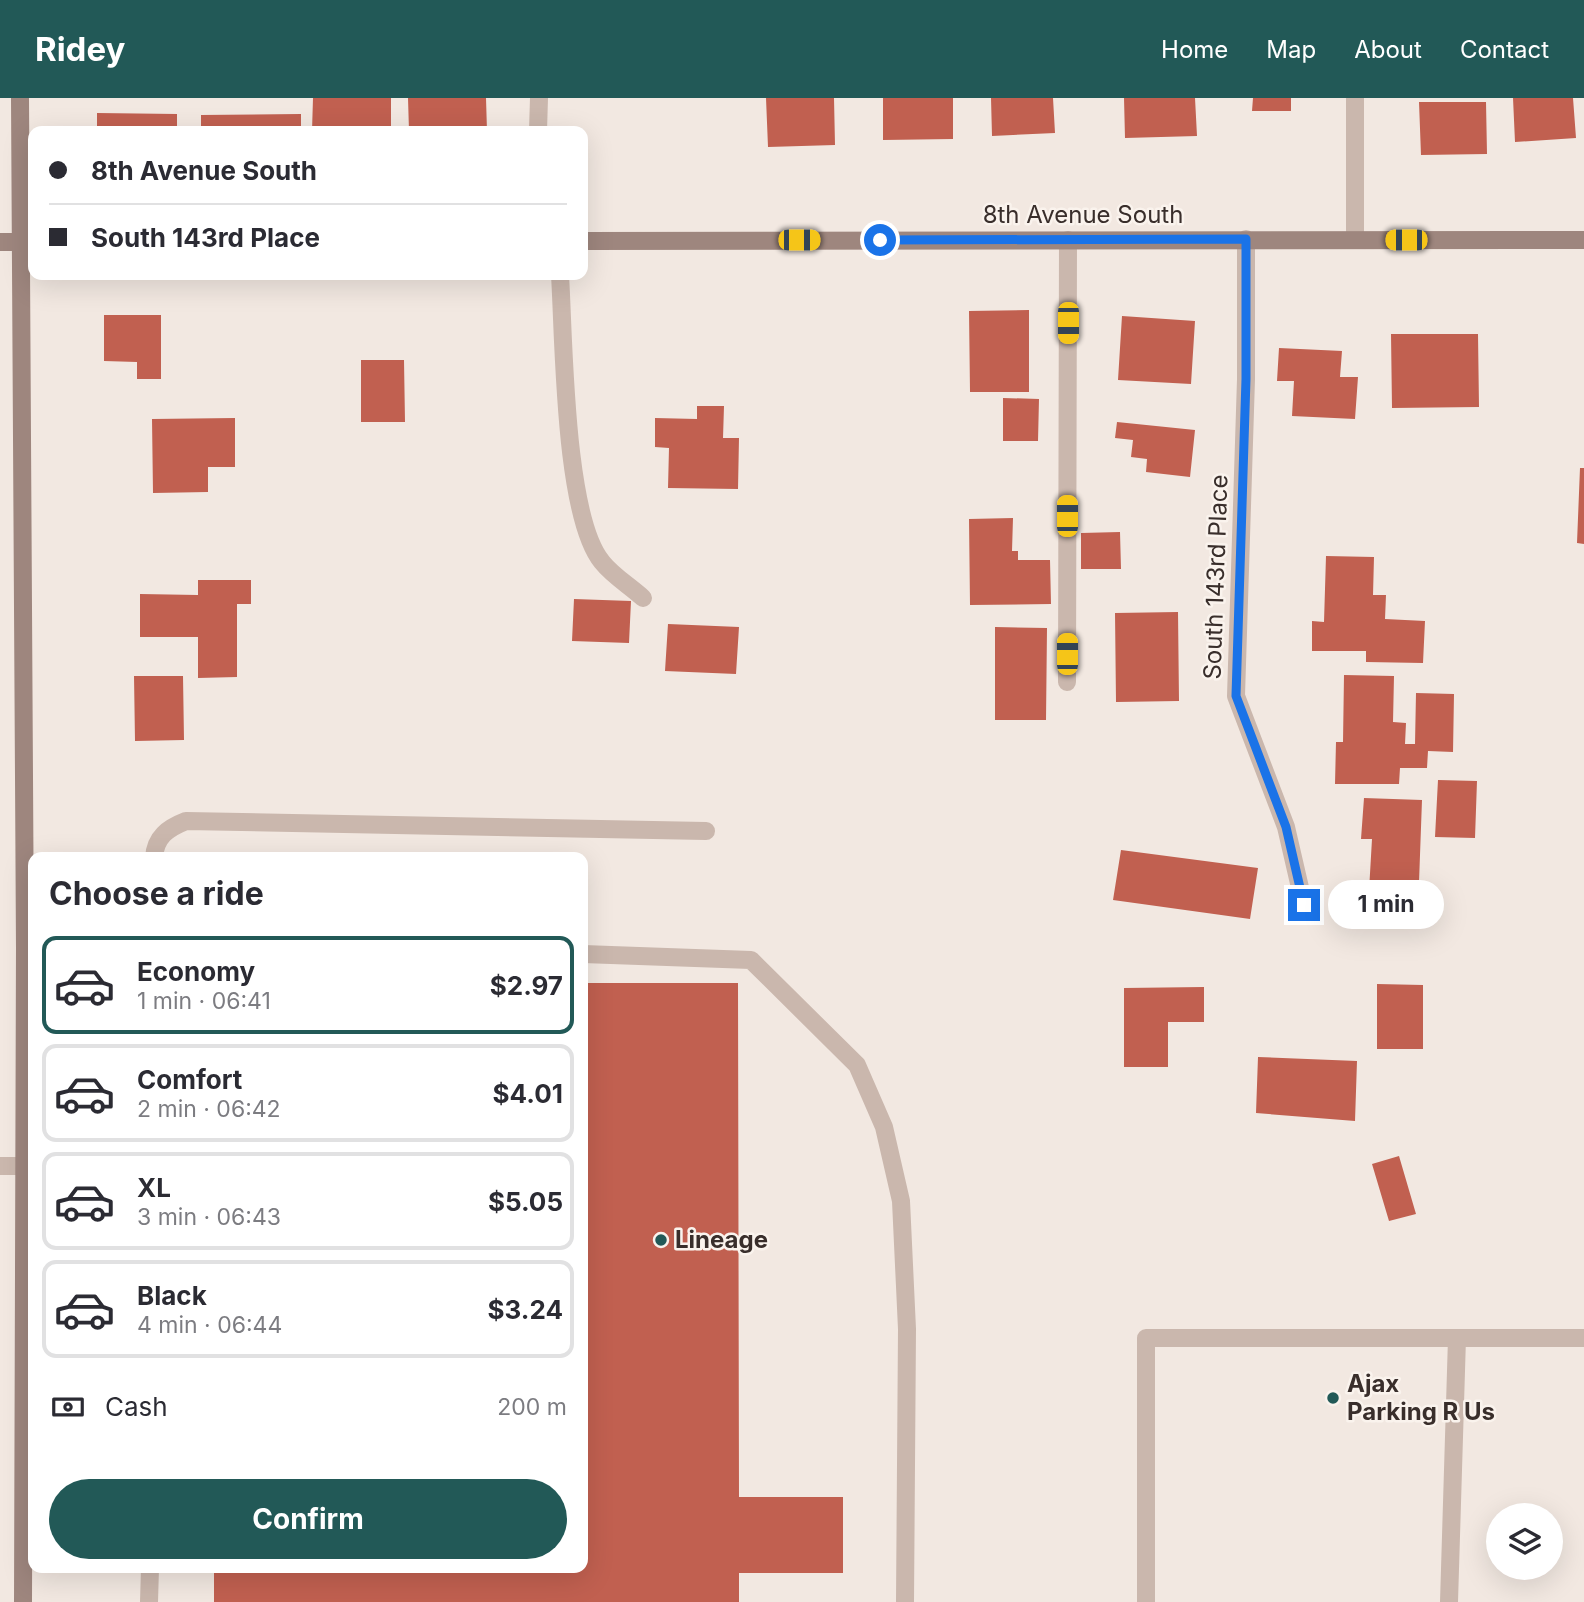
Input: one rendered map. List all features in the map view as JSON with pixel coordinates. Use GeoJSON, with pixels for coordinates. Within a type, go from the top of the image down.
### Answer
{"type":"FeatureCollection","features":[{"type":"Feature","properties":{"kind":"street"},"geometry":{"type":"LineString","coordinates":[[20,98],[27,242],[29,852]]}},
{"type":"Feature","properties":{"kind":"street"},"geometry":{"type":"LineString","coordinates":[[538,126],[539,98]]}},
{"type":"Feature","properties":{"kind":"street"},"geometry":{"type":"LineString","coordinates":[[1355,98],[1356,239]]}},
{"type":"Feature","properties":{"kind":"street","name":"South 143rd Place"},"geometry":{"type":"LineString","coordinates":[[1246,239],[1246,379],[1236,696],[1286,827],[1304,905]]}},
{"type":"Feature","properties":{"kind":"street"},"geometry":{"type":"LineString","coordinates":[[1067,682],[1068,240]]}},
{"type":"Feature","properties":{"kind":"street","name":"8th Avenue South"},"geometry":{"type":"LineString","coordinates":[[588,241],[1584,240]]}},
{"type":"Feature","properties":{"kind":"street"},"geometry":{"type":"LineString","coordinates":[[0,242],[27,242]]}},
{"type":"Feature","properties":{"kind":"street"},"geometry":{"type":"LineString","coordinates":[[560,280],[569,435],[583,527],[602,562],[643,597]]}},
{"type":"Feature","properties":{"kind":"street"},"geometry":{"type":"LineString","coordinates":[[155,852],[166,829],[186,821],[706,831]]}},
{"type":"Feature","properties":{"kind":"street"},"geometry":{"type":"LineString","coordinates":[[588,954],[751,960],[857,1065],[884,1127],[901,1201],[907,1329],[905,1602]]}},
{"type":"Feature","properties":{"kind":"street"},"geometry":{"type":"LineString","coordinates":[[23,1602],[28,1564],[24,1166],[28,991]]}},
{"type":"Feature","properties":{"kind":"street"},"geometry":{"type":"LineString","coordinates":[[0,1166],[24,1166]]}},
{"type":"Feature","properties":{"kind":"street"},"geometry":{"type":"LineString","coordinates":[[1146,1602],[1146,1338],[1584,1338]]}},
{"type":"Feature","properties":{"kind":"street"},"geometry":{"type":"LineString","coordinates":[[1449,1602],[1457,1338]]}},
{"type":"Feature","properties":{"kind":"street"},"geometry":{"type":"LineString","coordinates":[[149,1602],[150,1573]]}},
{"type":"Feature","properties":{"kind":"building"},"geometry":{"type":"Polygon","coordinates":[[[313,98],[391,98],[391,126],[312,126],[313,98]]]}},
{"type":"Feature","properties":{"kind":"building"},"geometry":{"type":"Polygon","coordinates":[[[408,98],[486,98],[487,126],[409,126],[408,98]]]}},
{"type":"Feature","properties":{"kind":"building"},"geometry":{"type":"Polygon","coordinates":[[[766,98],[834,98],[835,145],[768,147],[766,98]]]}},
{"type":"Feature","properties":{"kind":"building"},"geometry":{"type":"Polygon","coordinates":[[[883,98],[953,98],[953,139],[883,140],[883,98]]]}},
{"type":"Feature","properties":{"kind":"building"},"geometry":{"type":"Polygon","coordinates":[[[991,98],[1053,98],[1055,133],[992,136],[991,98]]]}},
{"type":"Feature","properties":{"kind":"building"},"geometry":{"type":"Polygon","coordinates":[[[1124,98],[1195,98],[1197,136],[1125,138],[1124,98]]]}},
{"type":"Feature","properties":{"kind":"building"},"geometry":{"type":"Polygon","coordinates":[[[1253,98],[1291,98],[1291,111],[1252,111],[1253,98]]]}},
{"type":"Feature","properties":{"kind":"building"},"geometry":{"type":"Polygon","coordinates":[[[1513,98],[1573,98],[1576,138],[1515,142],[1513,98]]]}},
{"type":"Feature","properties":{"kind":"building"},"geometry":{"type":"Polygon","coordinates":[[[1419,102],[1486,102],[1487,154],[1421,155],[1419,102]]]}},
{"type":"Feature","properties":{"kind":"building"},"geometry":{"type":"Polygon","coordinates":[[[97,113],[177,114],[177,126],[97,126],[97,113]]]}},
{"type":"Feature","properties":{"kind":"building"},"geometry":{"type":"Polygon","coordinates":[[[301,114],[301,126],[201,126],[201,115],[301,114]]]}},
{"type":"Feature","properties":{"kind":"building"},"geometry":{"type":"Polygon","coordinates":[[[1029,310],[1029,392],[970,392],[969,311],[1029,310]]]}},
{"type":"Feature","properties":{"kind":"building"},"geometry":{"type":"Polygon","coordinates":[[[104,315],[161,315],[161,379],[137,379],[137,362],[104,361],[104,315]]]}},
{"type":"Feature","properties":{"kind":"building"},"geometry":{"type":"Polygon","coordinates":[[[1122,316],[1195,321],[1191,384],[1118,380],[1122,316]]]}},
{"type":"Feature","properties":{"kind":"building"},"geometry":{"type":"Polygon","coordinates":[[[1391,334],[1478,334],[1479,407],[1392,408],[1391,334]]]}},
{"type":"Feature","properties":{"kind":"building"},"geometry":{"type":"Polygon","coordinates":[[[1279,348],[1342,351],[1340,377],[1358,377],[1355,419],[1292,416],[1294,381],[1277,381],[1279,348]]]}},
{"type":"Feature","properties":{"kind":"building"},"geometry":{"type":"Polygon","coordinates":[[[361,360],[404,360],[405,422],[361,422],[361,360]]]}},
{"type":"Feature","properties":{"kind":"building"},"geometry":{"type":"Polygon","coordinates":[[[1003,398],[1039,399],[1038,441],[1003,441],[1003,398]]]}},
{"type":"Feature","properties":{"kind":"building"},"geometry":{"type":"Polygon","coordinates":[[[697,406],[724,406],[723,438],[739,438],[738,489],[668,488],[669,448],[655,447],[655,418],[697,419],[697,406]]]}},
{"type":"Feature","properties":{"kind":"building"},"geometry":{"type":"Polygon","coordinates":[[[235,418],[235,467],[208,467],[208,492],[153,493],[152,419],[235,418]]]}},
{"type":"Feature","properties":{"kind":"building"},"geometry":{"type":"Polygon","coordinates":[[[1117,422],[1195,430],[1190,477],[1146,472],[1147,459],[1131,457],[1133,440],[1115,438],[1117,422]]]}},
{"type":"Feature","properties":{"kind":"building"},"geometry":{"type":"Polygon","coordinates":[[[1580,468],[1584,468],[1584,544],[1577,543],[1580,468]]]}},
{"type":"Feature","properties":{"kind":"building"},"geometry":{"type":"Polygon","coordinates":[[[1013,518],[1012,551],[1018,551],[1018,560],[1050,560],[1051,604],[970,605],[969,519],[1013,518]]]}},
{"type":"Feature","properties":{"kind":"building"},"geometry":{"type":"Polygon","coordinates":[[[1120,532],[1121,569],[1081,569],[1081,533],[1120,532]]]}},
{"type":"Feature","properties":{"kind":"building"},"geometry":{"type":"Polygon","coordinates":[[[1326,556],[1374,557],[1373,595],[1386,595],[1385,619],[1425,621],[1423,663],[1366,662],[1366,651],[1312,651],[1312,621],[1324,622],[1326,556]]]}},
{"type":"Feature","properties":{"kind":"building"},"geometry":{"type":"Polygon","coordinates":[[[198,580],[251,580],[251,604],[237,604],[237,677],[198,678],[198,637],[140,637],[140,594],[198,595],[198,580]]]}},
{"type":"Feature","properties":{"kind":"building"},"geometry":{"type":"Polygon","coordinates":[[[574,599],[631,601],[629,643],[572,641],[574,599]]]}},
{"type":"Feature","properties":{"kind":"building"},"geometry":{"type":"Polygon","coordinates":[[[1178,612],[1179,701],[1116,702],[1115,613],[1178,612]]]}},
{"type":"Feature","properties":{"kind":"building"},"geometry":{"type":"Polygon","coordinates":[[[668,624],[739,627],[736,674],[665,671],[668,624]]]}},
{"type":"Feature","properties":{"kind":"building"},"geometry":{"type":"Polygon","coordinates":[[[995,627],[1047,628],[1046,720],[995,720],[995,627]]]}},
{"type":"Feature","properties":{"kind":"building"},"geometry":{"type":"Polygon","coordinates":[[[1344,675],[1394,676],[1393,722],[1406,723],[1405,744],[1415,744],[1416,693],[1454,694],[1453,752],[1428,751],[1427,768],[1400,768],[1399,784],[1335,784],[1336,742],[1343,742],[1344,675]]]}},
{"type":"Feature","properties":{"kind":"building"},"geometry":{"type":"Polygon","coordinates":[[[134,676],[183,676],[184,740],[135,741],[134,676]]]}},
{"type":"Feature","properties":{"kind":"building"},"geometry":{"type":"Polygon","coordinates":[[[1438,780],[1477,781],[1475,838],[1435,837],[1438,780]]]}},
{"type":"Feature","properties":{"kind":"building"},"geometry":{"type":"Polygon","coordinates":[[[1364,798],[1422,800],[1418,910],[1368,908],[1372,839],[1361,839],[1364,798]]]}},
{"type":"Feature","properties":{"kind":"building"},"geometry":{"type":"Polygon","coordinates":[[[1121,850],[1258,868],[1250,919],[1113,900],[1121,850]]]}},
{"type":"Feature","properties":{"kind":"building","name":"Lineage"},"geometry":{"type":"Polygon","coordinates":[[[588,983],[738,983],[739,1497],[843,1497],[843,1573],[739,1573],[739,1602],[214,1602],[214,1573],[588,1573],[588,983]]]}},
{"type":"Feature","properties":{"kind":"building"},"geometry":{"type":"Polygon","coordinates":[[[1377,984],[1423,985],[1423,1049],[1377,1049],[1377,984]]]}},
{"type":"Feature","properties":{"kind":"building"},"geometry":{"type":"Polygon","coordinates":[[[1204,987],[1204,1022],[1168,1022],[1168,1067],[1124,1067],[1124,988],[1204,987]]]}},
{"type":"Feature","properties":{"kind":"building"},"geometry":{"type":"Polygon","coordinates":[[[1258,1057],[1357,1061],[1355,1121],[1256,1113],[1258,1057]]]}},
{"type":"Feature","properties":{"kind":"building"},"geometry":{"type":"Polygon","coordinates":[[[1399,1156],[1416,1214],[1389,1221],[1372,1164],[1399,1156]]]}},
{"type":"Feature","properties":{"kind":"place","name":"Lineage"},"geometry":{"type":"Point","coordinates":[661,1240]}},
{"type":"Feature","properties":{"kind":"place","name":"Ajax Parking R Us"},"geometry":{"type":"Point","coordinates":[1333,1398]}},
{"type":"Feature","properties":{"kind":"route"},"geometry":{"type":"LineString","coordinates":[[880,240],[1246,239],[1246,379],[1236,696],[1286,827],[1304,905]]}}]}
